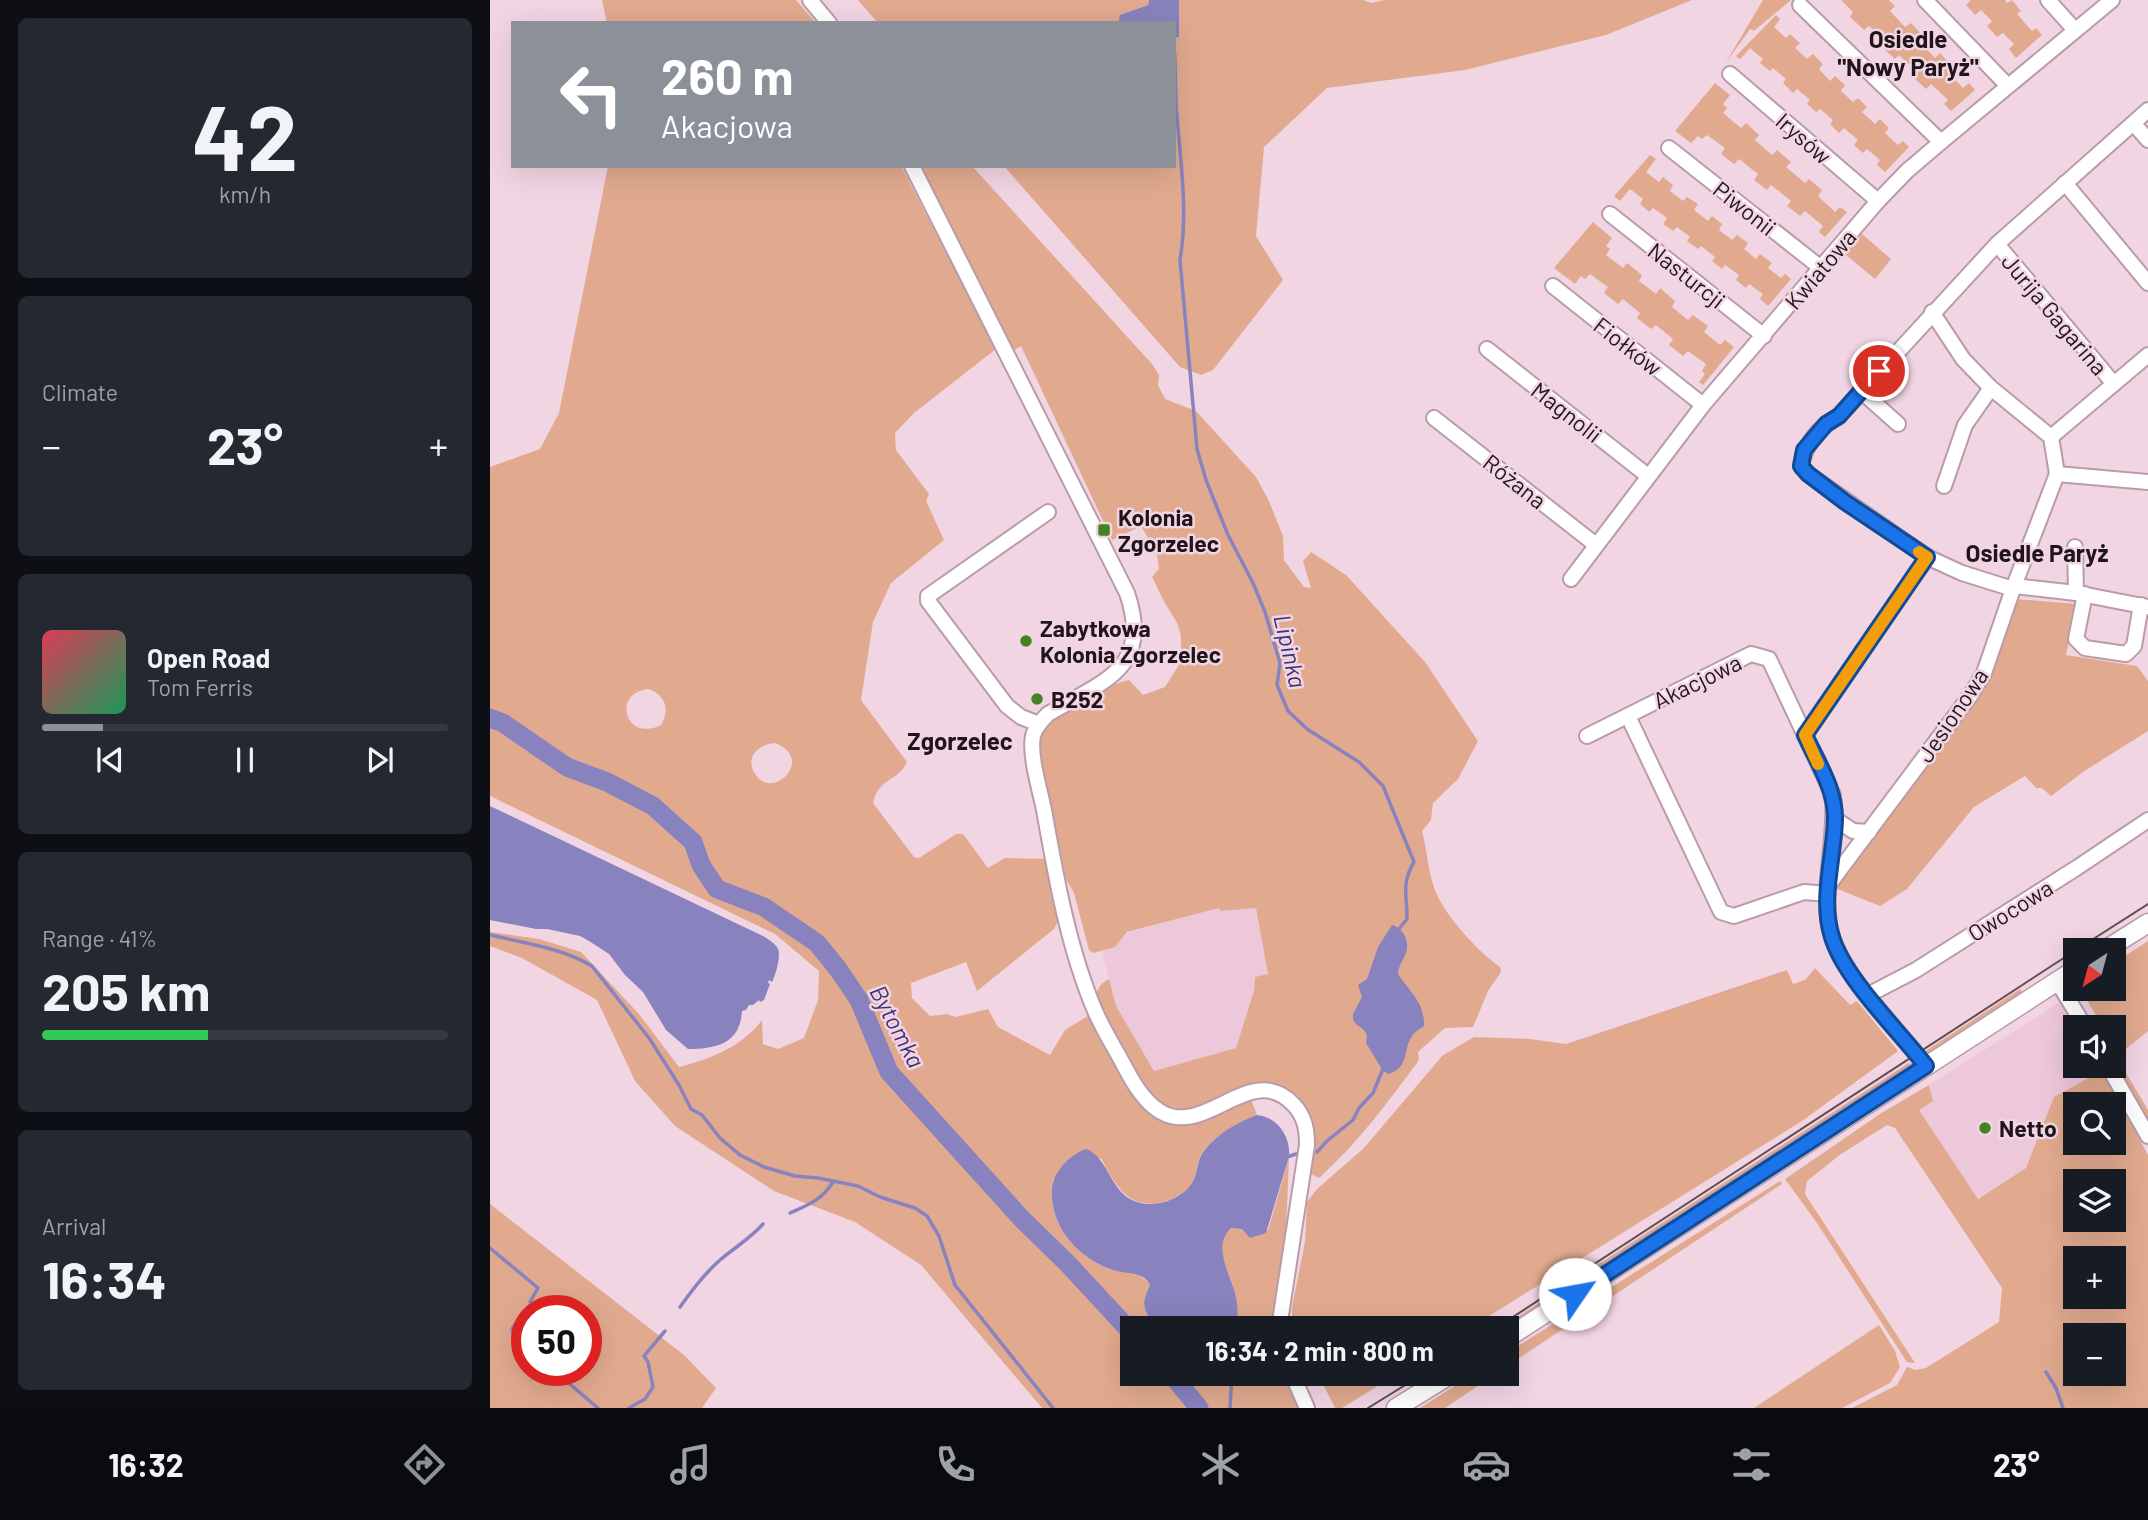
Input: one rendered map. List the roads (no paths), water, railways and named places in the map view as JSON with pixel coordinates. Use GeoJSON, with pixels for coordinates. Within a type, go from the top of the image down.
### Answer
{"type":"FeatureCollection","features":[{"type":"Feature","properties":{"kind":"main road"},"geometry":{"type":"LineString","coordinates":[[2124,938],[2148,923]]}},
{"type":"Feature","properties":{"kind":"main road"},"geometry":{"type":"LineString","coordinates":[[1519,1330],[2063,977]]}},
{"type":"Feature","properties":{"kind":"main road"},"geometry":{"type":"LineString","coordinates":[[1396,1408],[1432,1386]]}},
{"type":"Feature","properties":{"kind":"street"},"geometry":{"type":"LineString","coordinates":[[810,0],[827,21]]}},
{"type":"Feature","properties":{"kind":"street"},"geometry":{"type":"LineString","coordinates":[[1925,0],[2007,85]]}},
{"type":"Feature","properties":{"kind":"street"},"geometry":{"type":"LineString","coordinates":[[2048,0],[2074,29]]}},
{"type":"Feature","properties":{"kind":"street","name":"Kwiatowa"},"geometry":{"type":"LineString","coordinates":[[1571,579],[1703,405],[1878,201],[1907,171],[2007,85],[2112,0]]}},
{"type":"Feature","properties":{"kind":"street"},"geometry":{"type":"LineString","coordinates":[[1800,5],[1941,142]]}},
{"type":"Feature","properties":{"kind":"street","name":"Irysów"},"geometry":{"type":"LineString","coordinates":[[1730,74],[1878,201]]}},
{"type":"Feature","properties":{"kind":"street"},"geometry":{"type":"LineString","coordinates":[[2076,547],[2080,594],[2076,639],[2085,648],[2126,654],[2134,646],[2144,606],[2080,594],[2013,588],[1962,573],[1927,557],[1808,474],[1801,466],[1804,450],[1826,424],[1839,416],[1997,244],[2148,110]]}},
{"type":"Feature","properties":{"kind":"street"},"geometry":{"type":"LineString","coordinates":[[2134,124],[2148,140]]}},
{"type":"Feature","properties":{"kind":"street","name":"Piwonii"},"geometry":{"type":"LineString","coordinates":[[1669,148],[1821,268]]}},
{"type":"Feature","properties":{"kind":"street"},"geometry":{"type":"LineString","coordinates":[[913,168],[1127,593],[1133,612],[1135,640],[1132,652],[1120,670],[1048,714],[1033,737],[1061,897],[1082,979],[1096,1013],[1130,1077],[1151,1104],[1162,1112],[1184,1118],[1198,1116],[1254,1091],[1278,1093],[1297,1108],[1303,1118],[1307,1134],[1281,1316]]}},
{"type":"Feature","properties":{"kind":"street"},"geometry":{"type":"LineString","coordinates":[[2065,183],[2148,283]]}},
{"type":"Feature","properties":{"kind":"street","name":"Nasturcji"},"geometry":{"type":"LineString","coordinates":[[1610,214],[1764,336]]}},
{"type":"Feature","properties":{"kind":"street","name":"Jurija Gagarina"},"geometry":{"type":"LineString","coordinates":[[1997,244],[2114,384]]}},
{"type":"Feature","properties":{"kind":"street","name":"Fiołków"},"geometry":{"type":"LineString","coordinates":[[1553,286],[1703,405]]}},
{"type":"Feature","properties":{"kind":"street"},"geometry":{"type":"LineString","coordinates":[[1932,312],[1963,359],[1991,388],[2051,437],[2057,474],[2148,482]]}},
{"type":"Feature","properties":{"kind":"street","name":"Magnolii"},"geometry":{"type":"LineString","coordinates":[[1487,349],[1648,476]]}},
{"type":"Feature","properties":{"kind":"street"},"geometry":{"type":"LineString","coordinates":[[2051,437],[2148,355]]}},
{"type":"Feature","properties":{"kind":"street"},"geometry":{"type":"LineString","coordinates":[[1944,486],[1965,425],[1991,388]]}},
{"type":"Feature","properties":{"kind":"street"},"geometry":{"type":"LineString","coordinates":[[1861,391],[1898,424]]}},
{"type":"Feature","properties":{"kind":"street","name":"Różana"},"geometry":{"type":"LineString","coordinates":[[1434,418],[1596,545]]}},
{"type":"Feature","properties":{"kind":"street","name":"Jesionowa"},"geometry":{"type":"LineString","coordinates":[[1827,890],[1970,696],[1984,673],[2057,474]]}},
{"type":"Feature","properties":{"kind":"street"},"geometry":{"type":"LineString","coordinates":[[1039,724],[1021,717],[1007,706],[928,601],[928,596],[1048,512]]}},
{"type":"Feature","properties":{"kind":"street"},"geometry":{"type":"LineString","coordinates":[[1805,735],[1927,557]]}},
{"type":"Feature","properties":{"kind":"street","name":"Akacjowa"},"geometry":{"type":"LineString","coordinates":[[1587,736],[1751,654],[1759,654],[1769,659],[1833,795],[1835,819],[1827,890],[1832,937],[1839,955],[1868,995],[1926,1066]]}},
{"type":"Feature","properties":{"kind":"street","name":"Akacjowa"},"geometry":{"type":"LineString","coordinates":[[1628,716],[1721,912],[1734,916],[1804,892],[1827,890]]}},
{"type":"Feature","properties":{"kind":"street"},"geometry":{"type":"LineString","coordinates":[[1835,819],[1853,831],[1869,832]]}},
{"type":"Feature","properties":{"kind":"street","name":"Owocowa"},"geometry":{"type":"LineString","coordinates":[[1868,995],[1916,970],[2148,820]]}},
{"type":"Feature","properties":{"kind":"street"},"geometry":{"type":"LineString","coordinates":[[2057,981],[2078,1015]]}},
{"type":"Feature","properties":{"kind":"street"},"geometry":{"type":"LineString","coordinates":[[2115,1078],[2148,1136]]}},
{"type":"Feature","properties":{"kind":"street"},"geometry":{"type":"LineString","coordinates":[[1297,1386],[1307,1408]]}},
{"type":"Feature","properties":{"kind":"waterway","name":"Lipinka"},"geometry":{"type":"LineString","coordinates":[[1176,102],[1184,220],[1180,260],[1197,449],[1228,535],[1265,612],[1280,663],[1277,685],[1288,711],[1307,729],[1359,762],[1383,786],[1414,862],[1406,883],[1407,919],[1399,929]]}},
{"type":"Feature","properties":{"kind":"waterway","name":"Bytomka"},"geometry":{"type":"LineString","coordinates":[[490,718],[503,723],[567,767],[607,782],[653,806],[693,842],[701,865],[717,889],[764,907],[817,943],[859,1000],[889,1072],[1020,1217],[1120,1320]]}},
{"type":"Feature","properties":{"kind":"waterway"},"geometry":{"type":"LineString","coordinates":[[490,935],[556,950],[592,966],[649,1038],[691,1109],[702,1115],[720,1138],[740,1155],[764,1167],[795,1176],[858,1186],[880,1197],[915,1208],[927,1216],[939,1236],[955,1285],[1053,1408]]}},
{"type":"Feature","properties":{"kind":"waterway","name":"Lipinka"},"geometry":{"type":"LineString","coordinates":[[1317,1152],[1353,1120],[1359,1108],[1373,1093],[1383,1069]]}},
{"type":"Feature","properties":{"kind":"waterway","name":"Lipinka"},"geometry":{"type":"LineString","coordinates":[[1287,1157],[1299,1153]]}},
{"type":"Feature","properties":{"kind":"waterway"},"geometry":{"type":"LineString","coordinates":[[790,1213],[819,1198],[833,1182]]}},
{"type":"Feature","properties":{"kind":"waterway"},"geometry":{"type":"LineString","coordinates":[[680,1307],[714,1265],[763,1224]]}},
{"type":"Feature","properties":{"kind":"waterway"},"geometry":{"type":"LineString","coordinates":[[490,1248],[538,1288],[534,1295]]}},
{"type":"Feature","properties":{"kind":"waterway"},"geometry":{"type":"LineString","coordinates":[[629,1408],[645,1399],[653,1387],[648,1362],[644,1356],[665,1331]]}},
{"type":"Feature","properties":{"kind":"waterway"},"geometry":{"type":"LineString","coordinates":[[2046,1372],[2056,1388],[2063,1408]]}},
{"type":"Feature","properties":{"kind":"waterway"},"geometry":{"type":"LineString","coordinates":[[572,1386],[598,1408]]}},
{"type":"Feature","properties":{"kind":"waterway","name":"Bytomka"},"geometry":{"type":"LineString","coordinates":[[1181,1386],[1199,1408]]}},
{"type":"Feature","properties":{"kind":"waterway","name":"Lipinka"},"geometry":{"type":"LineString","coordinates":[[1230,1408],[1231,1386]]}},
{"type":"Feature","properties":{"kind":"tram line"},"geometry":{"type":"LineString","coordinates":[[2095,938],[2148,904]]}},
{"type":"Feature","properties":{"kind":"tram line"},"geometry":{"type":"LineString","coordinates":[[1514,1316],[2063,958]]}},
{"type":"Feature","properties":{"kind":"tram line"},"geometry":{"type":"LineString","coordinates":[[1368,1408],[1404,1386]]}},
{"type":"Feature","properties":{"kind":"place","name":"Kolonia Zgorzelec"},"geometry":{"type":"Point","coordinates":[1104,530]}},
{"type":"Feature","properties":{"kind":"place","name":"Zabytkowa Kolonia Zgorzelec"},"geometry":{"type":"Point","coordinates":[1026,641]}},
{"type":"Feature","properties":{"kind":"place","name":"B252"},"geometry":{"type":"Point","coordinates":[1037,699]}},
{"type":"Feature","properties":{"kind":"place","name":"Netto"},"geometry":{"type":"Point","coordinates":[1985,1128]}},
{"type":"Feature","properties":{"kind":"district","name":"Osiedle \"Nowy Paryż\""},"geometry":{"type":"Point","coordinates":[1908,52]}},
{"type":"Feature","properties":{"kind":"district","name":"Osiedle Paryż"},"geometry":{"type":"Point","coordinates":[2037,552]}},
{"type":"Feature","properties":{"kind":"district","name":"Zgorzelec"},"geometry":{"type":"Point","coordinates":[960,740]}}]}
